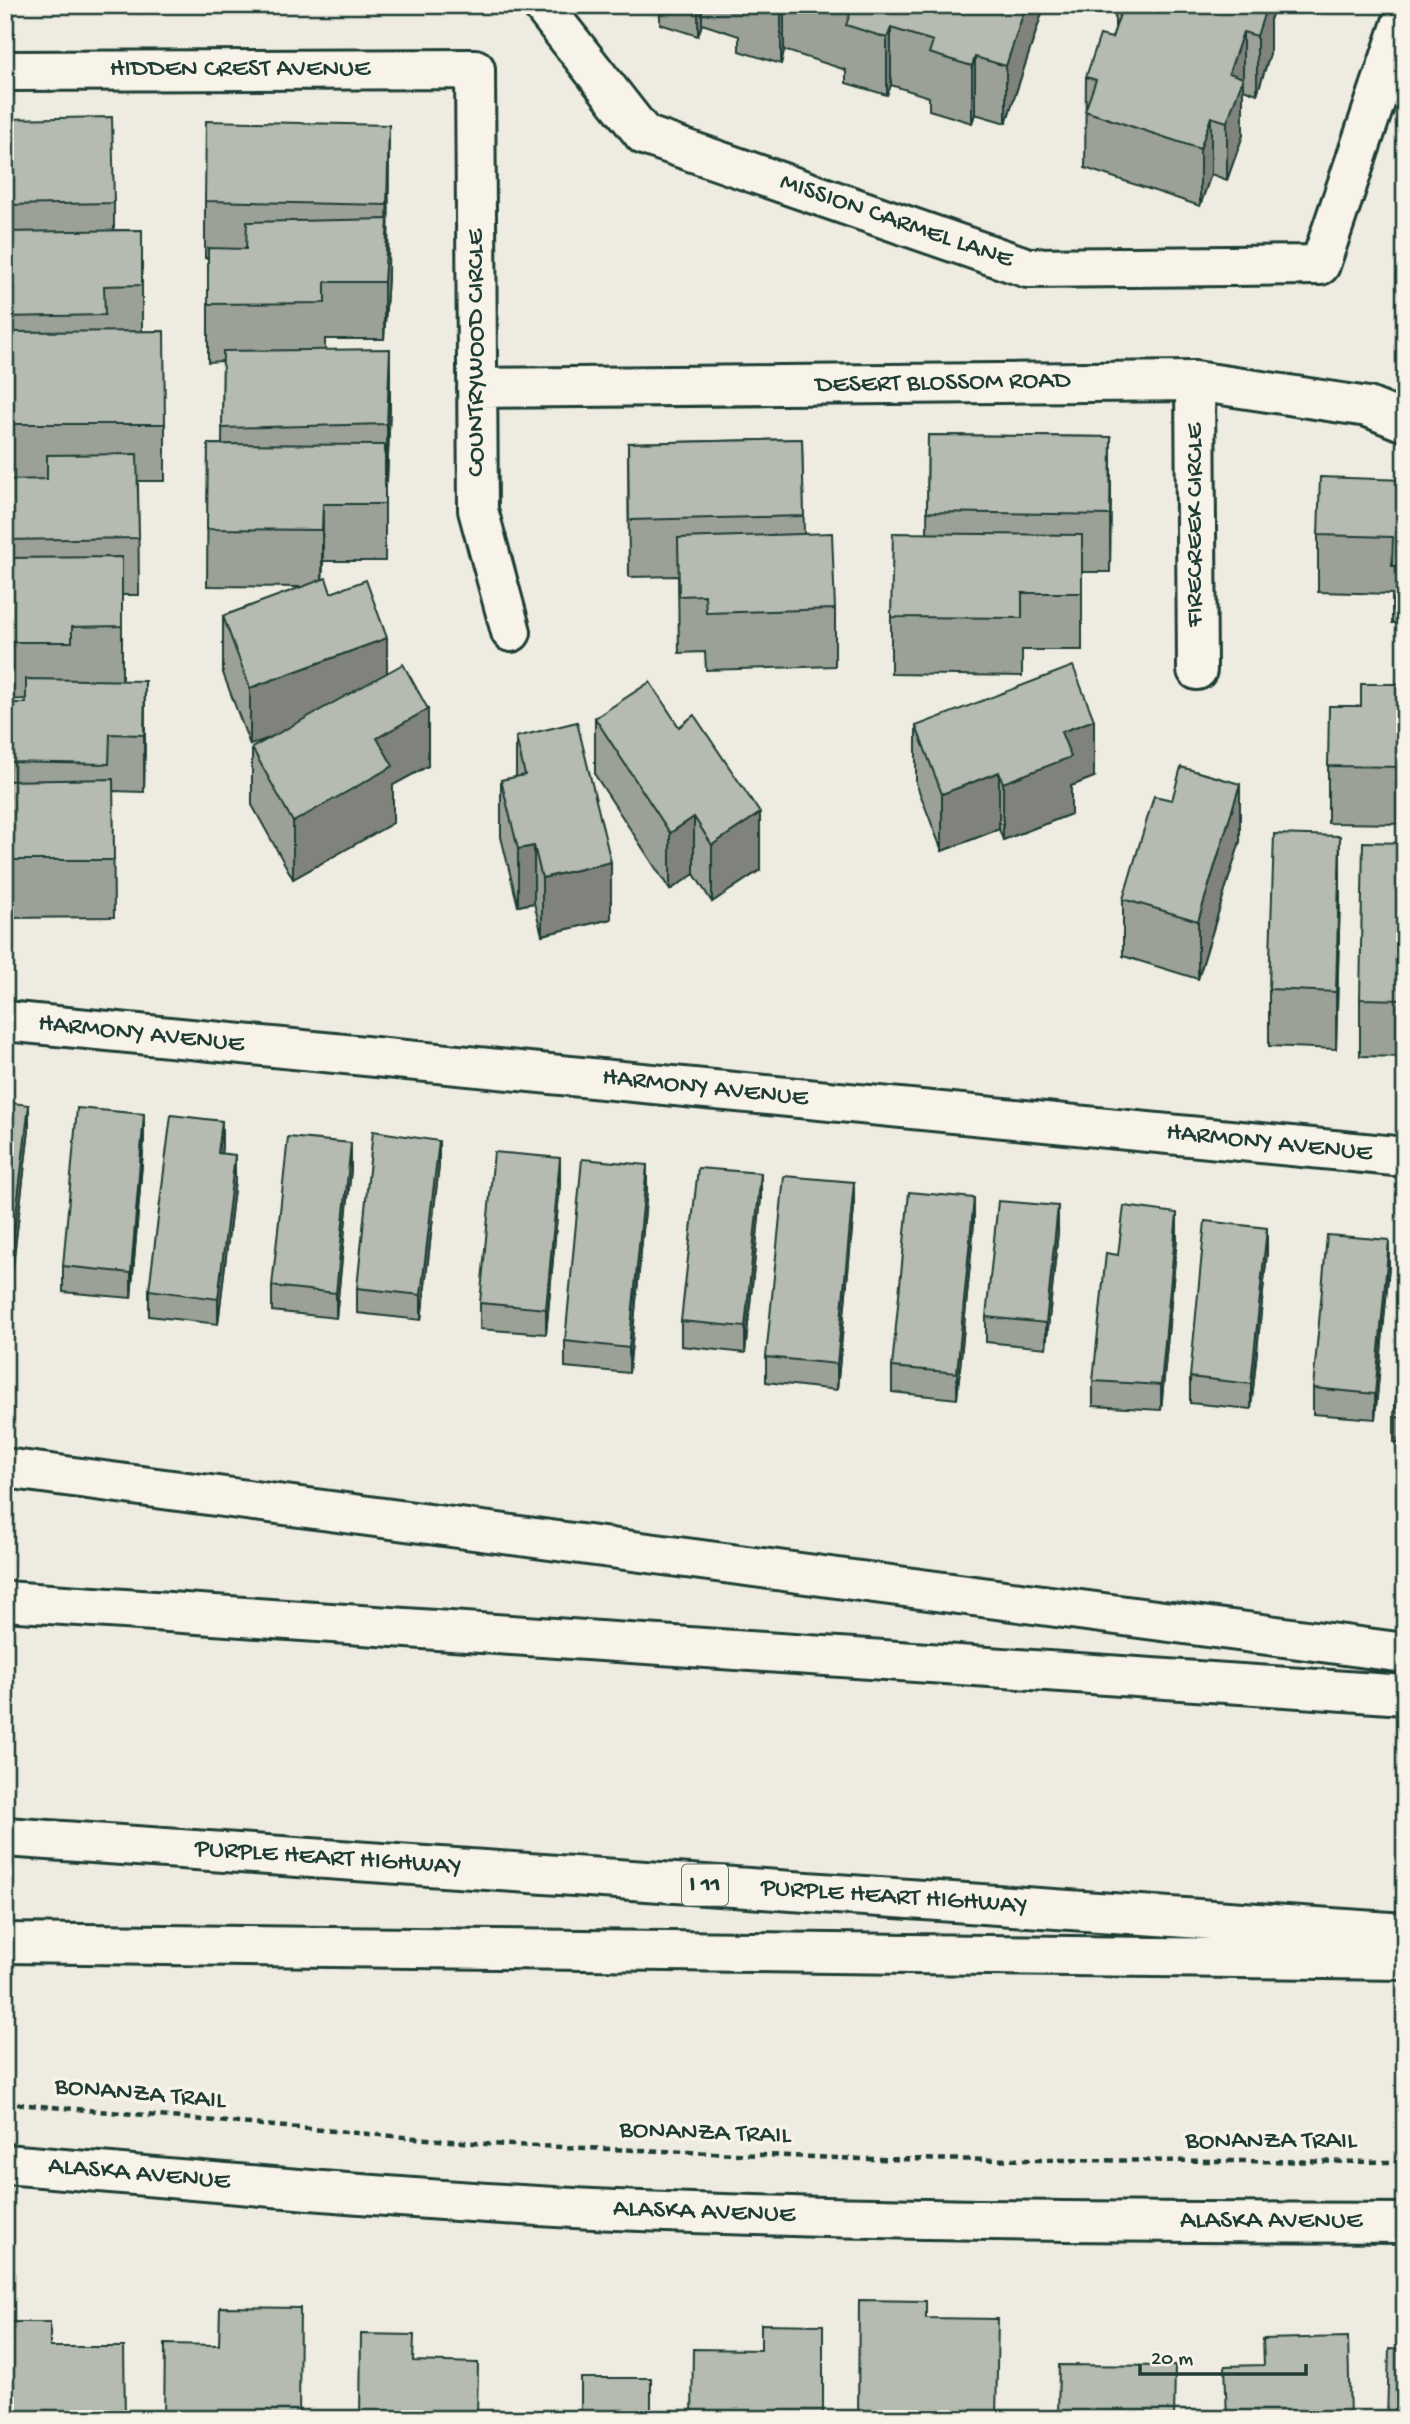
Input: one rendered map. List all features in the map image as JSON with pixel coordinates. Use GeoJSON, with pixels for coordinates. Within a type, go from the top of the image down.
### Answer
{"type":"FeatureCollection","features":[{"type":"Feature","properties":{"kind":"main road","name":"MISSION CARMEL LANE"},"geometry":{"type":"LineString","coordinates":[[542,5],[643,135],[1028,268],[1320,265],[1405,14]]}},
{"type":"Feature","properties":{"kind":"main road","name":"HIDDEN CREST AVENUE"},"geometry":{"type":"LineString","coordinates":[[5,71],[475,69]]}},
{"type":"Feature","properties":{"kind":"main road","name":"COUNTRYWOOD CIRCLE"},"geometry":{"type":"LineString","coordinates":[[475,69],[478,510],[511,632]]}},
{"type":"Feature","properties":{"kind":"main road","name":"DESERT BLOSSOM ROAD"},"geometry":{"type":"LineString","coordinates":[[477,388],[1195,381],[1368,407],[1405,422]]}},
{"type":"Feature","properties":{"kind":"main road","name":"FIRECREEK CIRCLE"},"geometry":{"type":"LineString","coordinates":[[1195,381],[1197,670]]}},
{"type":"Feature","properties":{"kind":"main road","name":"HARMONY AVENUE"},"geometry":{"type":"LineString","coordinates":[[5,1021],[1405,1157]]}},
{"type":"Feature","properties":{"kind":"main road"},"geometry":{"type":"LineString","coordinates":[[5,1468],[1405,1653]]}},
{"type":"Feature","properties":{"kind":"main road"},"geometry":{"type":"LineString","coordinates":[[5,1601],[1405,1695]]}},
{"type":"Feature","properties":{"kind":"main road","name":"PURPLE HEART HIGHWAY"},"geometry":{"type":"LineString","coordinates":[[5,1837],[1405,1933]]}},
{"type":"Feature","properties":{"kind":"main road"},"geometry":{"type":"LineString","coordinates":[[5,1943],[1405,1960]]}},
{"type":"Feature","properties":{"kind":"main road","name":"ALASKA AVENUE"},"geometry":{"type":"LineString","coordinates":[[5,2164],[387,2196],[616,2210],[868,2219],[1405,2223]]}},
{"type":"Feature","properties":{"kind":"path","name":"BONANZA TRAIL"},"geometry":{"type":"LineString","coordinates":[[5,2103],[486,2144],[863,2159],[1405,2162]]}},
{"type":"Feature","properties":{"kind":"building"},"geometry":{"type":"Polygon","coordinates":[[[822,5],[1026,5],[1006,66],[975,57],[972,66],[929,53],[933,41],[891,28],[887,38],[846,25],[850,14],[822,5]]]}},
{"type":"Feature","properties":{"kind":"building"},"geometry":{"type":"Polygon","coordinates":[[[1123,5],[1267,5],[1257,36],[1243,32],[1229,73],[1243,78],[1227,122],[1211,117],[1200,149],[1085,111],[1096,80],[1086,77],[1100,35],[1112,38],[1123,5]]]}},
{"type":"Feature","properties":{"kind":"building"},"geometry":{"type":"Polygon","coordinates":[[[112,117],[114,203],[5,205],[5,119],[112,117]]]}},
{"type":"Feature","properties":{"kind":"building"},"geometry":{"type":"Polygon","coordinates":[[[206,121],[389,125],[387,205],[205,201],[206,121]]]}},
{"type":"Feature","properties":{"kind":"building"},"geometry":{"type":"Polygon","coordinates":[[[388,219],[384,282],[325,282],[325,303],[208,304],[208,248],[246,249],[247,222],[388,219]]]}},
{"type":"Feature","properties":{"kind":"building"},"geometry":{"type":"Polygon","coordinates":[[[142,230],[142,285],[104,286],[105,315],[5,317],[5,232],[142,230]]]}},
{"type":"Feature","properties":{"kind":"building"},"geometry":{"type":"Polygon","coordinates":[[[164,331],[165,424],[5,424],[5,332],[164,331]]]}},
{"type":"Feature","properties":{"kind":"building"},"geometry":{"type":"Polygon","coordinates":[[[390,349],[387,424],[222,428],[223,351],[390,349]]]}},
{"type":"Feature","properties":{"kind":"building"},"geometry":{"type":"Polygon","coordinates":[[[928,435],[1111,437],[1110,515],[927,512],[928,435]]]}},
{"type":"Feature","properties":{"kind":"building"},"geometry":{"type":"Polygon","coordinates":[[[802,439],[804,516],[629,520],[628,443],[802,439]]]}},
{"type":"Feature","properties":{"kind":"building"},"geometry":{"type":"Polygon","coordinates":[[[208,444],[385,445],[385,504],[323,504],[322,530],[207,529],[208,444]]]}},
{"type":"Feature","properties":{"kind":"building"},"geometry":{"type":"Polygon","coordinates":[[[137,454],[139,538],[5,540],[5,480],[47,479],[47,455],[137,454]]]}},
{"type":"Feature","properties":{"kind":"building"},"geometry":{"type":"Polygon","coordinates":[[[1320,477],[1405,480],[1405,566],[1392,566],[1393,537],[1318,535],[1320,477]]]}},
{"type":"Feature","properties":{"kind":"building"},"geometry":{"type":"Polygon","coordinates":[[[832,533],[835,609],[706,613],[705,595],[679,596],[678,538],[832,533]]]}},
{"type":"Feature","properties":{"kind":"building"},"geometry":{"type":"Polygon","coordinates":[[[893,533],[1082,535],[1082,593],[1022,593],[1022,618],[891,617],[893,533]]]}},
{"type":"Feature","properties":{"kind":"building"},"geometry":{"type":"Polygon","coordinates":[[[122,557],[122,626],[72,627],[72,642],[5,642],[5,558],[122,557]]]}},
{"type":"Feature","properties":{"kind":"building"},"geometry":{"type":"Polygon","coordinates":[[[326,578],[331,593],[366,580],[387,638],[250,688],[223,616],[326,578]]]}},
{"type":"Feature","properties":{"kind":"building"},"geometry":{"type":"Polygon","coordinates":[[[403,664],[428,709],[377,738],[393,766],[293,822],[252,748],[403,664]]]}},
{"type":"Feature","properties":{"kind":"building"},"geometry":{"type":"Polygon","coordinates":[[[1073,666],[1094,720],[1061,732],[1071,757],[1003,783],[999,772],[942,794],[916,726],[1073,666]]]}},
{"type":"Feature","properties":{"kind":"building"},"geometry":{"type":"Polygon","coordinates":[[[26,679],[145,681],[144,735],[110,734],[109,764],[5,762],[5,703],[26,703],[26,679]]]}},
{"type":"Feature","properties":{"kind":"building"},"geometry":{"type":"Polygon","coordinates":[[[650,682],[679,727],[694,715],[760,813],[712,845],[694,817],[670,833],[595,718],[650,682]]]}},
{"type":"Feature","properties":{"kind":"building"},"geometry":{"type":"Polygon","coordinates":[[[1361,684],[1405,684],[1405,767],[1328,766],[1329,706],[1361,706],[1361,684]]]}},
{"type":"Feature","properties":{"kind":"building"},"geometry":{"type":"Polygon","coordinates":[[[577,722],[611,862],[542,878],[534,846],[518,849],[501,780],[525,775],[516,737],[577,722]]]}},
{"type":"Feature","properties":{"kind":"building"},"geometry":{"type":"Polygon","coordinates":[[[1181,767],[1240,784],[1198,921],[1123,899],[1154,796],[1172,800],[1181,767]]]}},
{"type":"Feature","properties":{"kind":"building"},"geometry":{"type":"Polygon","coordinates":[[[113,779],[114,860],[5,860],[5,781],[113,779]]]}},
{"type":"Feature","properties":{"kind":"building"},"geometry":{"type":"Polygon","coordinates":[[[1274,834],[1340,836],[1336,992],[1269,989],[1274,834]]]}},
{"type":"Feature","properties":{"kind":"building"},"geometry":{"type":"Polygon","coordinates":[[[1363,842],[1405,843],[1405,1000],[1360,999],[1363,842]]]}},
{"type":"Feature","properties":{"kind":"building"},"geometry":{"type":"Polygon","coordinates":[[[5,1102],[29,1105],[6,1298],[5,1298],[5,1102]]]}},
{"type":"Feature","properties":{"kind":"building"},"geometry":{"type":"Polygon","coordinates":[[[77,1108],[144,1114],[131,1273],[63,1266],[77,1108]]]}},
{"type":"Feature","properties":{"kind":"building"},"geometry":{"type":"Polygon","coordinates":[[[171,1115],[222,1121],[218,1153],[235,1155],[218,1299],[149,1290],[171,1115]]]}},
{"type":"Feature","properties":{"kind":"building"},"geometry":{"type":"Polygon","coordinates":[[[373,1131],[439,1141],[421,1295],[357,1288],[373,1131]]]}},
{"type":"Feature","properties":{"kind":"building"},"geometry":{"type":"Polygon","coordinates":[[[288,1137],[351,1143],[336,1293],[272,1286],[288,1137]]]}},
{"type":"Feature","properties":{"kind":"building"},"geometry":{"type":"Polygon","coordinates":[[[494,1152],[560,1158],[546,1309],[480,1303],[494,1152]]]}},
{"type":"Feature","properties":{"kind":"building"},"geometry":{"type":"Polygon","coordinates":[[[582,1159],[647,1165],[629,1348],[565,1341],[582,1159]]]}},
{"type":"Feature","properties":{"kind":"building"},"geometry":{"type":"Polygon","coordinates":[[[698,1168],[761,1173],[745,1327],[681,1321],[698,1168]]]}},
{"type":"Feature","properties":{"kind":"building"},"geometry":{"type":"Polygon","coordinates":[[[784,1176],[854,1182],[837,1364],[766,1357],[784,1176]]]}},
{"type":"Feature","properties":{"kind":"building"},"geometry":{"type":"Polygon","coordinates":[[[909,1192],[974,1198],[957,1373],[892,1367],[909,1192]]]}},
{"type":"Feature","properties":{"kind":"building"},"geometry":{"type":"Polygon","coordinates":[[[998,1201],[1058,1206],[1046,1323],[986,1317],[998,1201]]]}},
{"type":"Feature","properties":{"kind":"building"},"geometry":{"type":"Polygon","coordinates":[[[1124,1206],[1177,1213],[1161,1385],[1093,1381],[1106,1253],[1118,1255],[1124,1206]]]}},
{"type":"Feature","properties":{"kind":"building"},"geometry":{"type":"Polygon","coordinates":[[[1205,1221],[1267,1228],[1251,1384],[1190,1377],[1205,1221]]]}},
{"type":"Feature","properties":{"kind":"building"},"geometry":{"type":"Polygon","coordinates":[[[1327,1235],[1389,1240],[1375,1394],[1313,1388],[1327,1235]]]}},
{"type":"Feature","properties":{"kind":"building"},"geometry":{"type":"Polygon","coordinates":[[[1405,1315],[1405,1418],[1394,1417],[1405,1315]]]}},
{"type":"Feature","properties":{"kind":"building"},"geometry":{"type":"Polygon","coordinates":[[[859,2300],[926,2301],[926,2318],[998,2319],[996,2419],[858,2419],[859,2300]]]}},
{"type":"Feature","properties":{"kind":"building"},"geometry":{"type":"Polygon","coordinates":[[[220,2307],[300,2308],[299,2419],[164,2419],[165,2344],[219,2345],[220,2307]]]}},
{"type":"Feature","properties":{"kind":"building"},"geometry":{"type":"Polygon","coordinates":[[[5,2322],[50,2322],[50,2347],[124,2347],[125,2419],[5,2419],[5,2322]]]}},
{"type":"Feature","properties":{"kind":"building"},"geometry":{"type":"Polygon","coordinates":[[[761,2324],[823,2325],[823,2419],[692,2419],[693,2349],[761,2350],[761,2324]]]}},
{"type":"Feature","properties":{"kind":"building"},"geometry":{"type":"Polygon","coordinates":[[[361,2334],[414,2335],[413,2361],[478,2363],[477,2419],[330,2419],[360,2418],[361,2334]]]}},
{"type":"Feature","properties":{"kind":"building"},"geometry":{"type":"Polygon","coordinates":[[[1348,2337],[1350,2419],[1227,2419],[1225,2366],[1264,2365],[1263,2339],[1348,2337]]]}},
{"type":"Feature","properties":{"kind":"building"},"geometry":{"type":"Polygon","coordinates":[[[1389,2349],[1405,2350],[1405,2419],[1387,2419],[1389,2349]]]}},
{"type":"Feature","properties":{"kind":"building"},"geometry":{"type":"Polygon","coordinates":[[[1059,2365],[1175,2366],[1174,2419],[1058,2419],[1059,2365]]]}},
{"type":"Feature","properties":{"kind":"building"},"geometry":{"type":"Polygon","coordinates":[[[581,2378],[651,2378],[651,2419],[526,2419],[526,2416],[581,2416],[581,2378]]]}}]}
